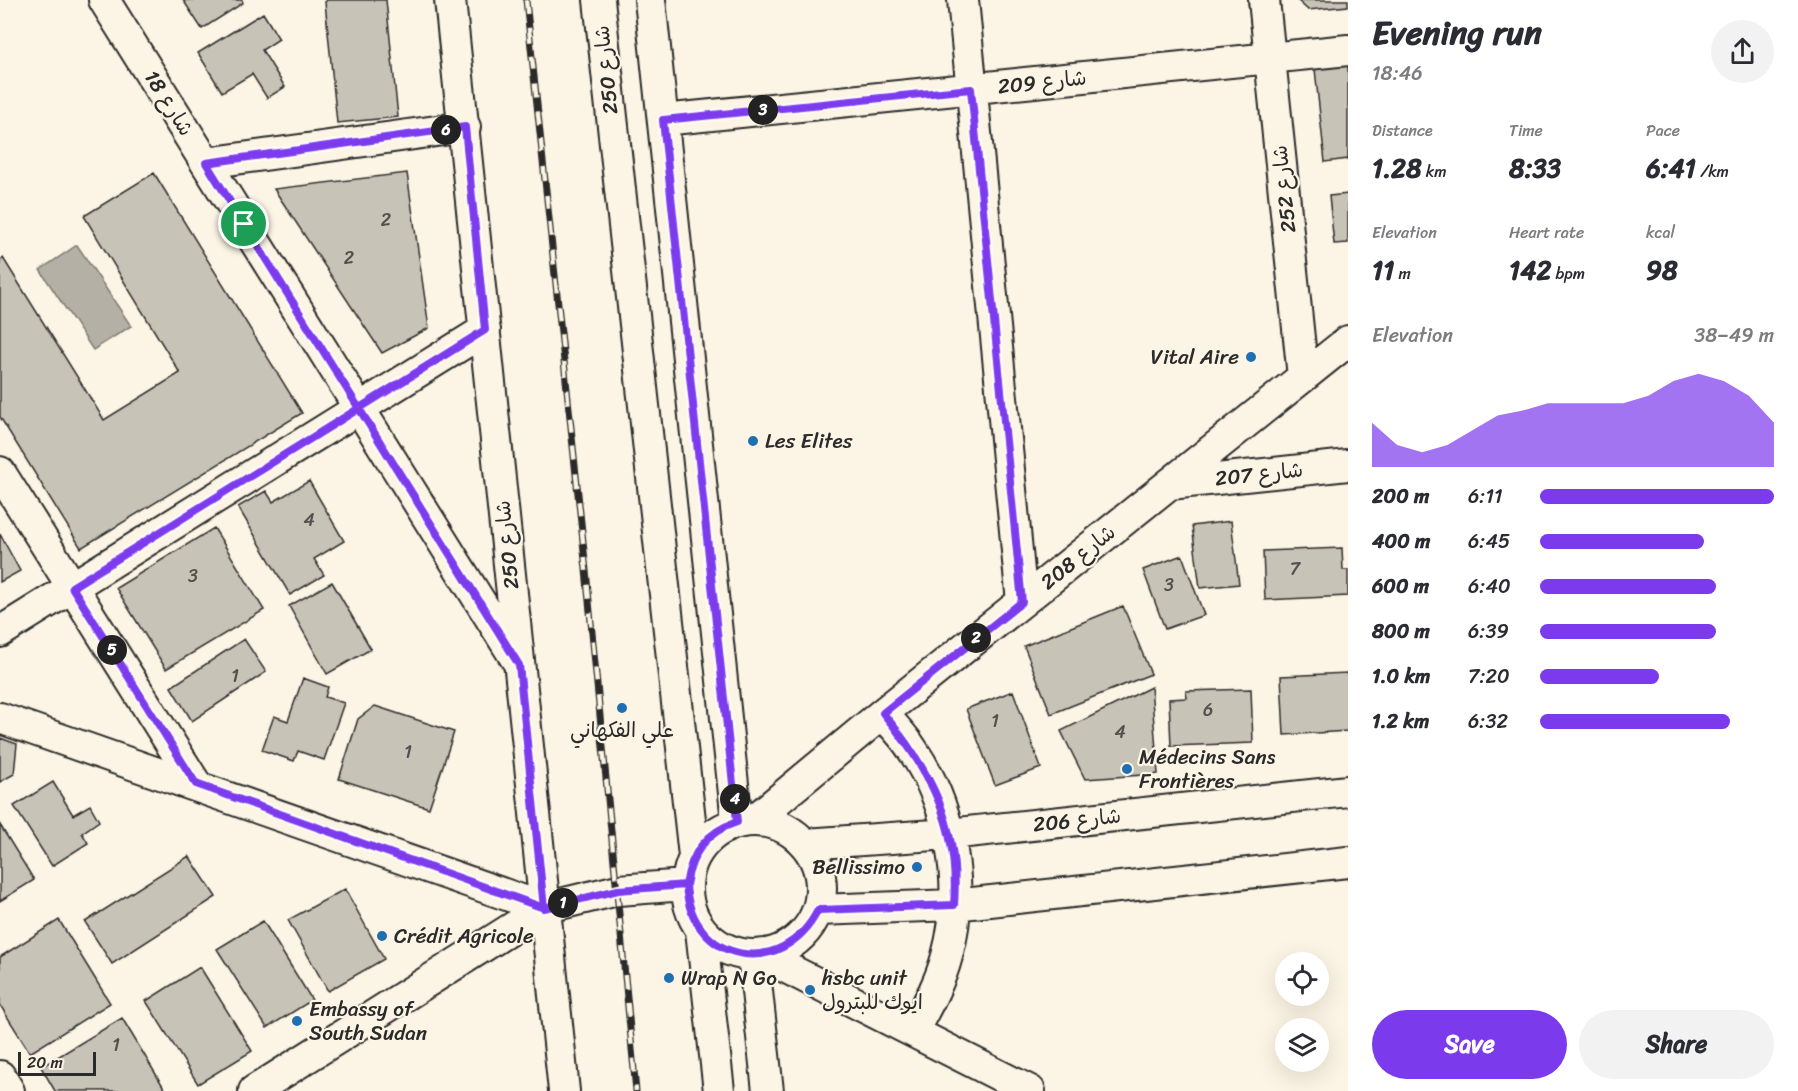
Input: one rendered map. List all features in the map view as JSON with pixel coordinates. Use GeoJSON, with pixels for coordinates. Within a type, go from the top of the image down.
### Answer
{"type":"FeatureCollection","features":[{"type":"Feature","properties":{"kind":"street","name":"شارع 18"},"geometry":{"type":"LineString","coordinates":[[104,0],[519,665]]}},
{"type":"Feature","properties":{"kind":"street","name":"شارع 250"},"geometry":{"type":"LineString","coordinates":[[450,0],[564,1091]]}},
{"type":"Feature","properties":{"kind":"street","name":"شارع 250"},"geometry":{"type":"LineString","coordinates":[[599,0],[694,856]]}},
{"type":"Feature","properties":{"kind":"street"},"geometry":{"type":"LineString","coordinates":[[650,0],[746,821]]}},
{"type":"Feature","properties":{"kind":"street"},"geometry":{"type":"LineString","coordinates":[[963,0],[1022,602]]}},
{"type":"Feature","properties":{"kind":"street","name":"شارع 252"},"geometry":{"type":"LineString","coordinates":[[1264,0],[1303,377]]}},
{"type":"Feature","properties":{"kind":"street","name":"شارع 209"},"geometry":{"type":"LineString","coordinates":[[663,120],[1348,50]]}},
{"type":"Feature","properties":{"kind":"street"},"geometry":{"type":"LineString","coordinates":[[206,163],[465,127]]}},
{"type":"Feature","properties":{"kind":"street"},"geometry":{"type":"LineString","coordinates":[[0,632],[485,330]]}},
{"type":"Feature","properties":{"kind":"street","name":"شارع 208"},"geometry":{"type":"LineString","coordinates":[[746,821],[1348,341]]}},
{"type":"Feature","properties":{"kind":"street","name":"شارع 207"},"geometry":{"type":"LineString","coordinates":[[1170,484],[1348,465]]}},
{"type":"Feature","properties":{"kind":"street"},"geometry":{"type":"LineString","coordinates":[[0,472],[196,784]]}},
{"type":"Feature","properties":{"kind":"street"},"geometry":{"type":"LineString","coordinates":[[883,713],[912,748],[936,792],[949,834],[956,876],[948,955],[933,995],[913,1031]]}},
{"type":"Feature","properties":{"kind":"street"},"geometry":{"type":"LineString","coordinates":[[0,718],[196,784],[544,908]]}},
{"type":"Feature","properties":{"kind":"street","name":"شارع 206"},"geometry":{"type":"LineString","coordinates":[[806,844],[949,834],[1348,792]]}},
{"type":"Feature","properties":{"kind":"street"},"geometry":{"type":"LineString","coordinates":[[719,1091],[701,930],[690,909],[686,885],[694,856],[717,831],[746,821],[774,823],[791,831],[806,844],[821,876],[818,910],[806,930],[790,945],[757,955]]}},
{"type":"Feature","properties":{"kind":"street"},"geometry":{"type":"LineString","coordinates":[[818,910],[954,905],[1348,862]]}},
{"type":"Feature","properties":{"kind":"street"},"geometry":{"type":"LineString","coordinates":[[254,1091],[544,908],[618,890],[686,885]]}},
{"type":"Feature","properties":{"kind":"street"},"geometry":{"type":"LineString","coordinates":[[701,930],[716,943],[734,952],[757,955],[1030,1091]]}},
{"type":"Feature","properties":{"kind":"street"},"geometry":{"type":"LineString","coordinates":[[757,955],[768,1091]]}},
{"type":"Feature","properties":{"kind":"street"},"geometry":{"type":"LineString","coordinates":[[0,1076],[9,1091]]}},
{"type":"Feature","properties":{"kind":"shaded area"},"geometry":{"type":"Polygon","coordinates":[[[77,245],[131,326],[93,350],[40,270],[77,245]]]}},
{"type":"Feature","properties":{"kind":"building"},"geometry":{"type":"Polygon","coordinates":[[[183,0],[242,0],[243,3],[202,29],[183,0]]]}},
{"type":"Feature","properties":{"kind":"building"},"geometry":{"type":"Polygon","coordinates":[[[327,0],[386,0],[398,117],[337,123],[325,2],[327,0]]]}},
{"type":"Feature","properties":{"kind":"building"},"geometry":{"type":"Polygon","coordinates":[[[1297,0],[1348,0],[1348,6],[1308,10],[1297,0]]]}},
{"type":"Feature","properties":{"kind":"building"},"geometry":{"type":"Polygon","coordinates":[[[263,13],[279,39],[262,50],[285,87],[267,98],[252,74],[222,92],[198,53],[263,13]]]}},
{"type":"Feature","properties":{"kind":"building"},"geometry":{"type":"Polygon","coordinates":[[[1348,66],[1348,159],[1325,162],[1315,69],[1348,66]]]}},
{"type":"Feature","properties":{"kind":"building"},"geometry":{"type":"Polygon","coordinates":[[[154,173],[302,413],[81,548],[0,417],[0,261],[3,258],[104,420],[180,373],[84,216],[154,173]]]}},
{"type":"Feature","properties":{"kind":"building"},"geometry":{"type":"Polygon","coordinates":[[[407,173],[429,328],[382,353],[274,189],[407,173]]]}},
{"type":"Feature","properties":{"kind":"building"},"geometry":{"type":"Polygon","coordinates":[[[1348,194],[1348,243],[1334,244],[1329,196],[1348,194]]]}},
{"type":"Feature","properties":{"kind":"building"},"geometry":{"type":"Polygon","coordinates":[[[309,481],[344,541],[314,559],[324,575],[290,595],[238,507],[266,491],[273,502],[309,481]]]}},
{"type":"Feature","properties":{"kind":"building"},"geometry":{"type":"Polygon","coordinates":[[[1231,521],[1239,584],[1200,588],[1192,526],[1231,521]]]}},
{"type":"Feature","properties":{"kind":"building"},"geometry":{"type":"Polygon","coordinates":[[[214,528],[264,610],[166,669],[116,588],[214,528]]]}},
{"type":"Feature","properties":{"kind":"building"},"geometry":{"type":"Polygon","coordinates":[[[0,534],[20,571],[0,582],[0,534]]]}},
{"type":"Feature","properties":{"kind":"building"},"geometry":{"type":"Polygon","coordinates":[[[1342,548],[1343,570],[1348,570],[1348,596],[1265,600],[1263,551],[1342,548]]]}},
{"type":"Feature","properties":{"kind":"building"},"geometry":{"type":"Polygon","coordinates":[[[1182,555],[1204,615],[1165,629],[1143,570],[1182,555]]]}},
{"type":"Feature","properties":{"kind":"building"},"geometry":{"type":"Polygon","coordinates":[[[332,582],[371,649],[327,674],[289,606],[332,582]]]}},
{"type":"Feature","properties":{"kind":"building"},"geometry":{"type":"Polygon","coordinates":[[[1123,606],[1151,674],[1051,714],[1024,646],[1123,606]]]}},
{"type":"Feature","properties":{"kind":"building"},"geometry":{"type":"Polygon","coordinates":[[[244,639],[266,672],[192,721],[171,687],[244,639]]]}},
{"type":"Feature","properties":{"kind":"building"},"geometry":{"type":"Polygon","coordinates":[[[1348,673],[1348,731],[1284,735],[1281,676],[1348,673]]]}},
{"type":"Feature","properties":{"kind":"building"},"geometry":{"type":"Polygon","coordinates":[[[303,678],[328,687],[325,697],[344,703],[324,760],[298,751],[294,761],[262,750],[274,716],[288,721],[303,678]]]}},
{"type":"Feature","properties":{"kind":"building"},"geometry":{"type":"Polygon","coordinates":[[[1151,687],[1158,774],[1085,779],[1061,731],[1151,687]]]}},
{"type":"Feature","properties":{"kind":"building"},"geometry":{"type":"Polygon","coordinates":[[[1251,689],[1253,743],[1171,746],[1169,699],[1187,698],[1186,691],[1251,689]]]}},
{"type":"Feature","properties":{"kind":"building"},"geometry":{"type":"Polygon","coordinates":[[[1013,691],[1041,768],[995,785],[966,709],[1013,691]]]}},
{"type":"Feature","properties":{"kind":"building"},"geometry":{"type":"Polygon","coordinates":[[[375,706],[454,732],[429,808],[339,779],[358,719],[375,706]]]}},
{"type":"Feature","properties":{"kind":"building"},"geometry":{"type":"Polygon","coordinates":[[[0,738],[17,744],[14,774],[0,782],[0,738]]]}},
{"type":"Feature","properties":{"kind":"building"},"geometry":{"type":"Polygon","coordinates":[[[53,782],[73,815],[90,805],[99,821],[82,833],[88,843],[52,866],[14,806],[53,782]]]}},
{"type":"Feature","properties":{"kind":"building"},"geometry":{"type":"Polygon","coordinates":[[[0,825],[34,880],[0,901],[0,825]]]}},
{"type":"Feature","properties":{"kind":"building"},"geometry":{"type":"Polygon","coordinates":[[[189,856],[216,897],[112,964],[85,922],[189,856]]]}},
{"type":"Feature","properties":{"kind":"building"},"geometry":{"type":"Polygon","coordinates":[[[345,889],[384,959],[328,991],[288,920],[345,889]]]}},
{"type":"Feature","properties":{"kind":"building"},"geometry":{"type":"Polygon","coordinates":[[[59,920],[110,1003],[30,1053],[0,1005],[0,957],[59,920]]]}},
{"type":"Feature","properties":{"kind":"building"},"geometry":{"type":"Polygon","coordinates":[[[263,921],[312,1000],[267,1028],[217,949],[263,921]]]}},
{"type":"Feature","properties":{"kind":"building"},"geometry":{"type":"Polygon","coordinates":[[[200,967],[252,1051],[198,1084],[146,1001],[200,967]]]}},
{"type":"Feature","properties":{"kind":"building"},"geometry":{"type":"Polygon","coordinates":[[[122,1018],[166,1091],[55,1091],[41,1067],[122,1018]]]}},
{"type":"Feature","properties":{"kind":"railway"},"geometry":{"type":"LineString","coordinates":[[526,0],[586,570],[636,1091]]}},
{"type":"Feature","properties":{"kind":"place","name":"Vital Aire"},"geometry":{"type":"Point","coordinates":[1251,357]}},
{"type":"Feature","properties":{"kind":"place","name":"Les Elites"},"geometry":{"type":"Point","coordinates":[753,441]}},
{"type":"Feature","properties":{"kind":"place","name":"علي الفكهاني"},"geometry":{"type":"Point","coordinates":[622,708]}},
{"type":"Feature","properties":{"kind":"place","name":"Médecins Sans Frontières"},"geometry":{"type":"Point","coordinates":[1127,769]}},
{"type":"Feature","properties":{"kind":"place","name":"Bellissimo"},"geometry":{"type":"Point","coordinates":[917,867]}},
{"type":"Feature","properties":{"kind":"place","name":"Crédit Agricole"},"geometry":{"type":"Point","coordinates":[382,936]}},
{"type":"Feature","properties":{"kind":"place","name":"Wrap N Go"},"geometry":{"type":"Point","coordinates":[669,978]}},
{"type":"Feature","properties":{"kind":"place","name":"hsbc unit ايوك للبترول"},"geometry":{"type":"Point","coordinates":[810,990]}},
{"type":"Feature","properties":{"kind":"place","name":"Embassy of South Sudan"},"geometry":{"type":"Point","coordinates":[297,1021]}},
{"type":"Feature","properties":{"kind":"route"},"geometry":{"type":"LineString","coordinates":[[244,224],[206,163],[465,127],[485,330],[359,408],[216,498],[72,587],[196,784],[544,908],[618,890],[686,885],[688,870],[700,846],[717,831],[737,822],[663,120],[971,89],[1022,602],[883,713],[912,748],[936,792],[949,834],[956,876],[954,905],[818,910],[811,924],[790,945],[776,952],[761,955],[734,952],[716,943],[701,930],[692,916],[687,901],[686,885],[618,890],[544,908],[519,665],[439,536],[359,408],[321,347],[244,224]]}}]}
